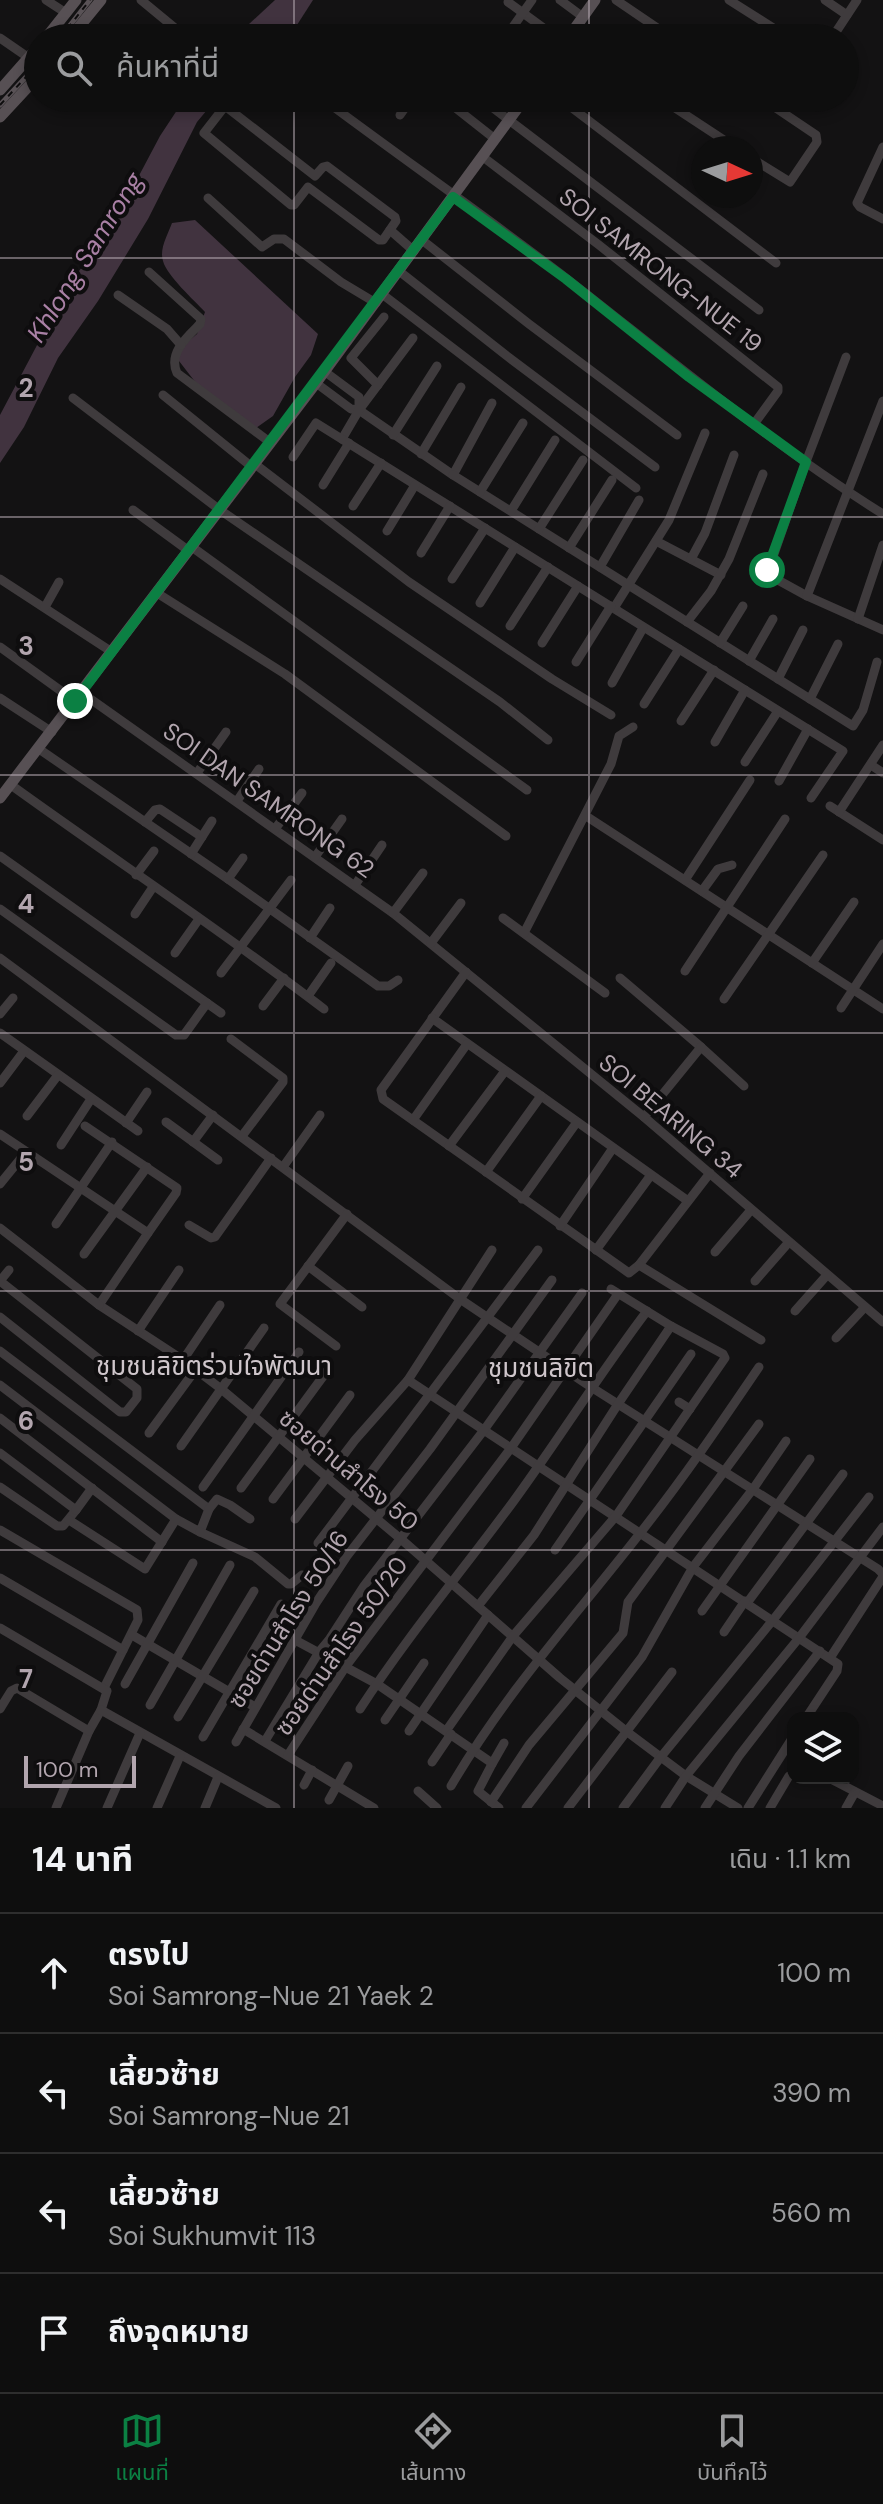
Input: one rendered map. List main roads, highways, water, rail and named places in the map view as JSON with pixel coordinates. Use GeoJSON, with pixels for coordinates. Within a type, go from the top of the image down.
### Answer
{"type":"FeatureCollection","features":[{"type":"Feature","properties":{"kind":"main road"},"geometry":{"type":"LineString","coordinates":[[57,24],[76,0]]}},
{"type":"Feature","properties":{"kind":"main road"},"geometry":{"type":"LineString","coordinates":[[81,24],[101,0]]}},
{"type":"Feature","properties":{"kind":"main road"},"geometry":{"type":"LineString","coordinates":[[578,24],[595,0]]}},
{"type":"Feature","properties":{"kind":"main road"},"geometry":{"type":"LineString","coordinates":[[0,90],[24,64]]}},
{"type":"Feature","properties":{"kind":"main road"},"geometry":{"type":"LineString","coordinates":[[0,117],[24,91]]}},
{"type":"Feature","properties":{"kind":"main road"},"geometry":{"type":"LineString","coordinates":[[0,798],[254,466],[515,112]]}},
{"type":"Feature","properties":{"kind":"railway"},"geometry":{"type":"LineString","coordinates":[[71,24],[90,0]]}},
{"type":"Feature","properties":{"kind":"railway"},"geometry":{"type":"LineString","coordinates":[[0,105],[24,79]]}},
{"type":"Feature","properties":{"kind":"district","name":"ชุมชนลิขิตร่วมใจพัฒนา"},"geometry":{"type":"Point","coordinates":[214,1366]}},
{"type":"Feature","properties":{"kind":"district","name":"ชุมชนลิขิต"},"geometry":{"type":"Point","coordinates":[541,1368]}},
{"type":"Feature","properties":{"kind":"water label","name":"Khlong Samrong"},"geometry":{"type":"Point","coordinates":[85,257]}}]}
